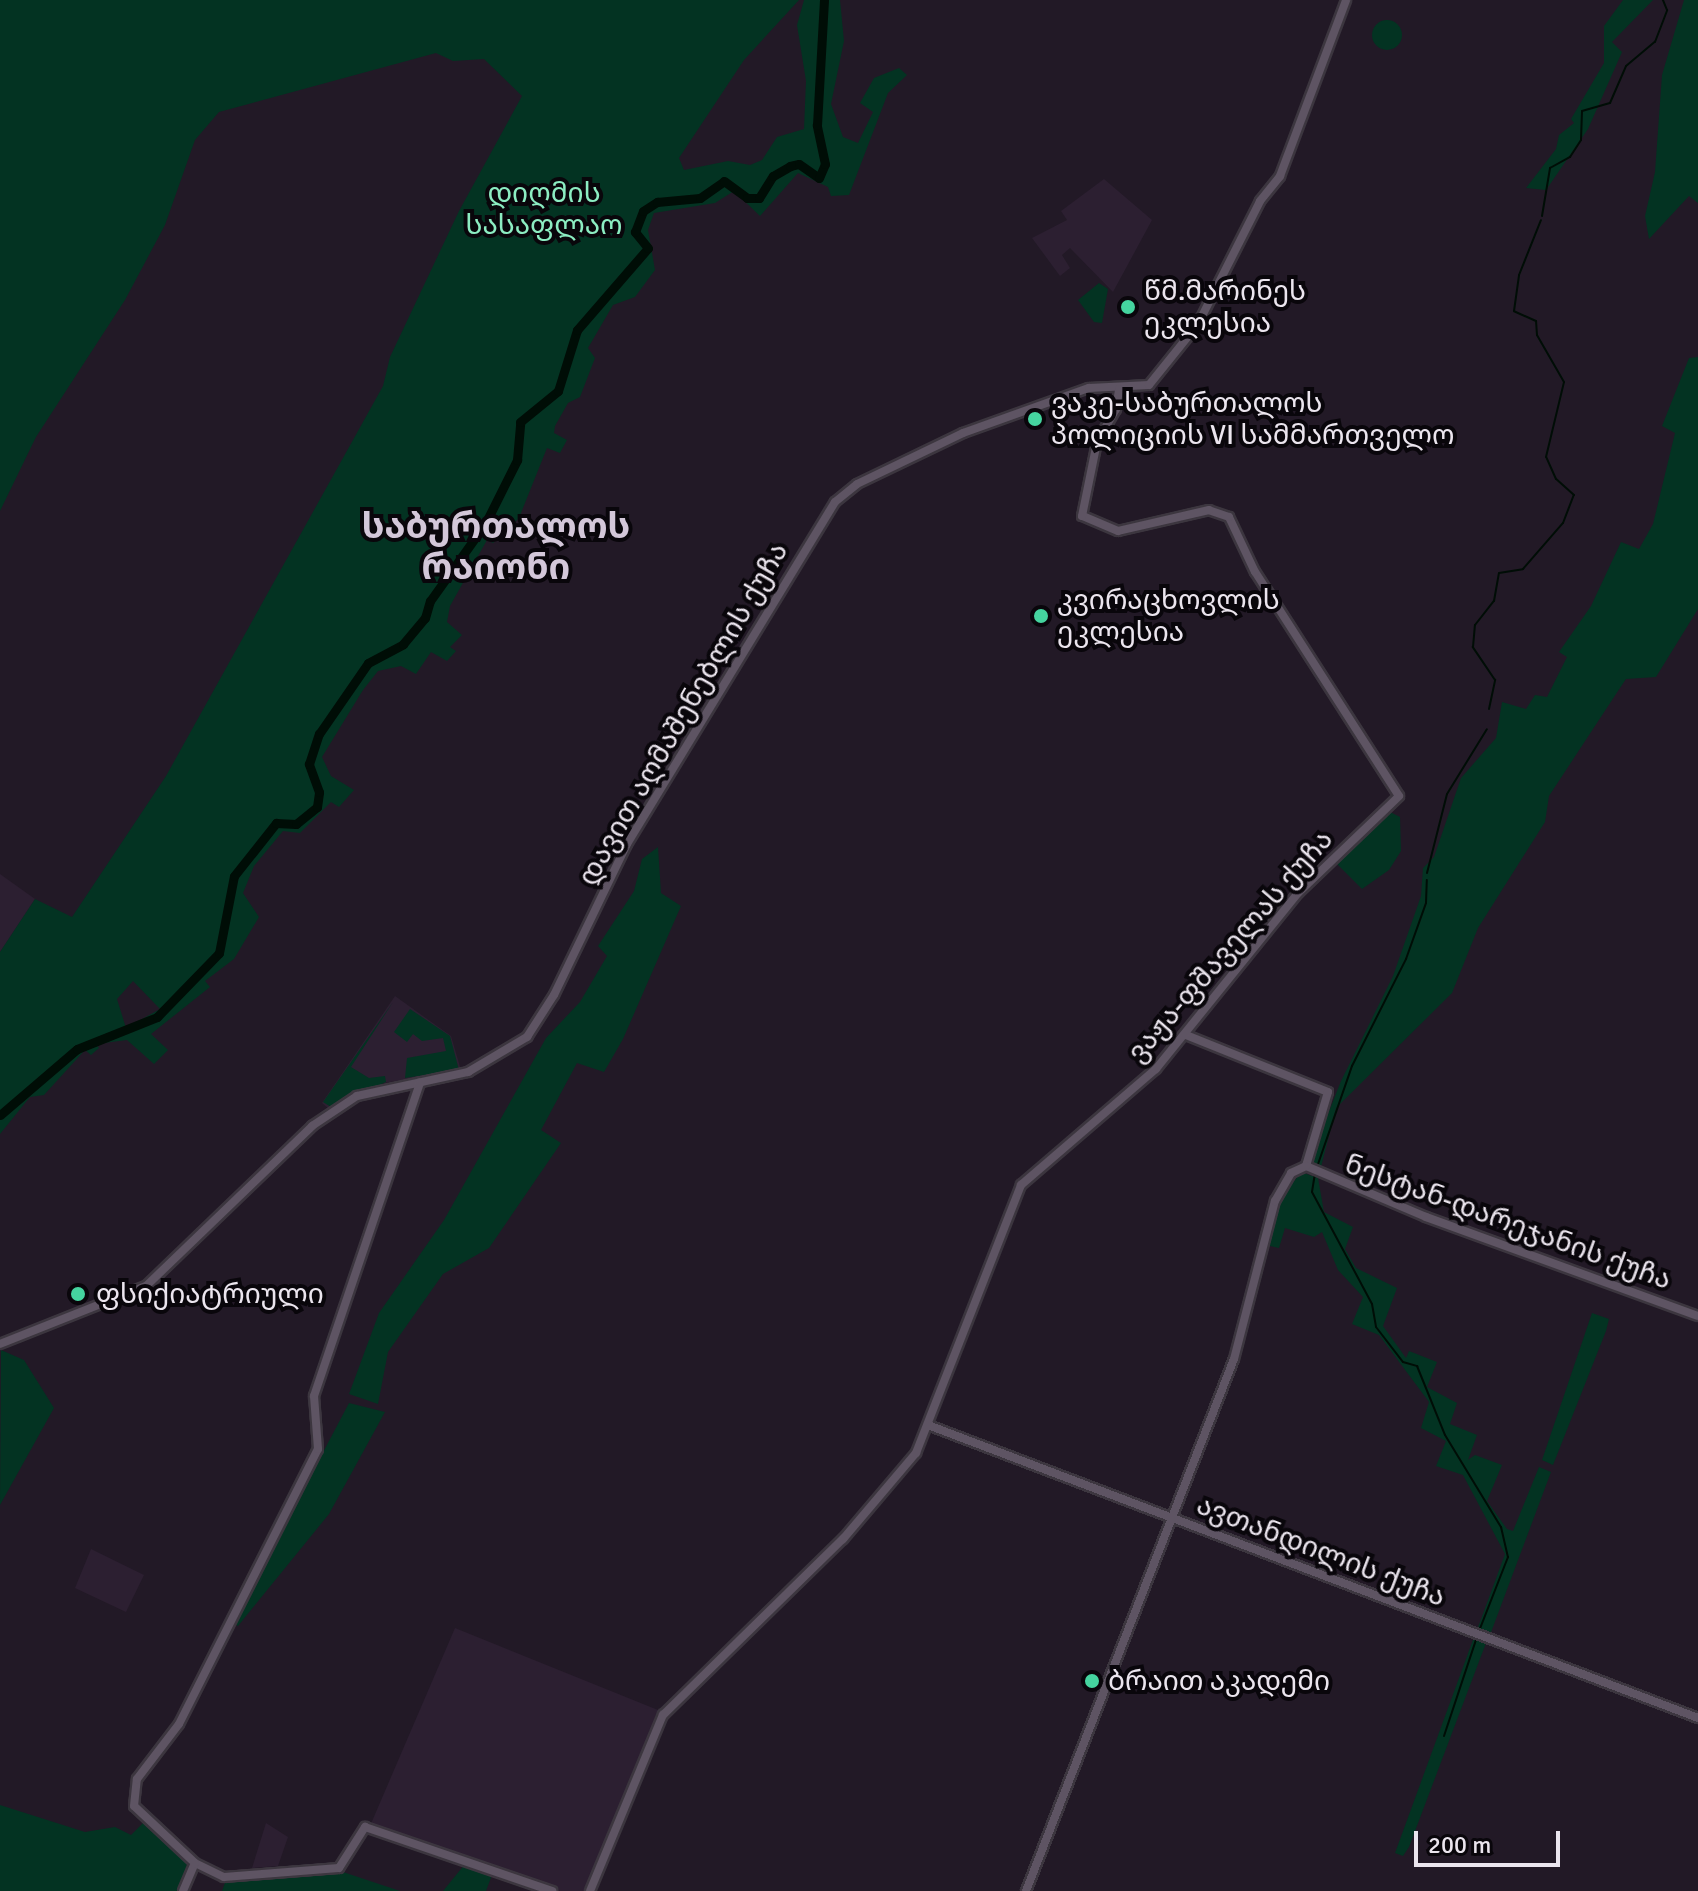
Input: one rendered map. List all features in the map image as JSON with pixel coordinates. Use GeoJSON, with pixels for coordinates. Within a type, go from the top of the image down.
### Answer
{"type":"FeatureCollection","features":[{"type":"Feature","properties":{"kind":"street"},"geometry":{"type":"LineString","coordinates":[[1119,389],[1149,385],[1205,311],[1260,201],[1285,167],[1346,0]]}},
{"type":"Feature","properties":{"kind":"street","name":"დავით აღმაშენებლის ქუჩა"},"geometry":{"type":"LineString","coordinates":[[0,1344],[138,1291],[322,1118],[357,1096],[420,1082],[494,1060],[540,1021],[627,844],[835,502],[857,484],[944,440],[1100,387],[1119,389]]}},
{"type":"Feature","properties":{"kind":"street","name":"ვაჟა-ფშაველას ქუჩა"},"geometry":{"type":"LineString","coordinates":[[928,1425],[1021,1185],[1186,1035],[1298,893],[1399,796],[1255,572],[1229,517],[1196,512],[1118,531],[1082,516],[1097,442],[1116,409],[1119,389]]}},
{"type":"Feature","properties":{"kind":"street"},"geometry":{"type":"LineString","coordinates":[[1026,1891],[1238,1349],[1255,1259],[1275,1201],[1291,1173],[1312,1171],[1330,1095],[1186,1035]]}},
{"type":"Feature","properties":{"kind":"street"},"geometry":{"type":"LineString","coordinates":[[420,1082],[314,1396],[318,1449],[179,1724],[137,1779],[134,1806],[195,1863],[224,1877],[339,1868],[365,1827],[552,1891]]}},
{"type":"Feature","properties":{"kind":"street","name":"ნესტან-დარეჯანის ქუჩა"},"geometry":{"type":"LineString","coordinates":[[1312,1171],[1698,1316]]}},
{"type":"Feature","properties":{"kind":"street"},"geometry":{"type":"LineString","coordinates":[[590,1891],[663,1715],[851,1532],[916,1453],[928,1425]]}},
{"type":"Feature","properties":{"kind":"street","name":"ავთანდილის ქუჩა"},"geometry":{"type":"LineString","coordinates":[[928,1425],[1698,1718]]}},
{"type":"Feature","properties":{"kind":"street"},"geometry":{"type":"LineString","coordinates":[[183,1891],[195,1863]]}},
{"type":"Feature","properties":{"kind":"shaded area"},"geometry":{"type":"Polygon","coordinates":[[[1104,179],[1152,220],[1113,292],[1070,248],[1062,255],[1070,268],[1060,276],[1032,238],[1067,220],[1061,211],[1104,179]]]}},
{"type":"Feature","properties":{"kind":"shaded area"},"geometry":{"type":"Polygon","coordinates":[[[0,874],[35,899],[0,952],[0,874]]]}},
{"type":"Feature","properties":{"kind":"shaded area"},"geometry":{"type":"Polygon","coordinates":[[[395,996],[451,1036],[461,1070],[372,1085],[329,1109],[322,1103],[395,996]]]}},
{"type":"Feature","properties":{"kind":"shaded area"},"geometry":{"type":"Polygon","coordinates":[[[91,1549],[144,1575],[126,1612],[75,1588],[91,1549]]]}},
{"type":"Feature","properties":{"kind":"shaded area"},"geometry":{"type":"Polygon","coordinates":[[[455,1628],[658,1710],[589,1891],[560,1891],[370,1826],[455,1628]]]}},
{"type":"Feature","properties":{"kind":"shaded area"},"geometry":{"type":"Polygon","coordinates":[[[266,1823],[288,1837],[278,1866],[252,1868],[266,1823]]]}},
{"type":"Feature","properties":{"kind":"green space","name":"დიღმის სასაფლაო"},"geometry":{"type":"Polygon","coordinates":[[[0,0],[799,0],[744,60],[679,158],[684,170],[728,161],[750,165],[762,160],[777,137],[804,129],[806,81],[797,25],[804,0],[840,0],[844,41],[831,104],[843,137],[858,143],[873,112],[860,103],[874,78],[899,68],[907,75],[888,93],[849,195],[831,196],[828,187],[798,173],[760,216],[734,191],[715,203],[654,213],[648,230],[655,270],[635,297],[613,305],[588,348],[595,358],[580,397],[568,403],[555,426],[554,433],[567,440],[560,453],[547,448],[519,518],[493,543],[487,540],[450,606],[447,622],[462,635],[450,647],[456,651],[447,661],[431,652],[416,674],[401,666],[378,671],[363,690],[322,757],[331,776],[354,790],[339,807],[331,802],[300,833],[283,831],[254,866],[243,893],[259,917],[234,959],[205,981],[210,987],[151,1034],[168,1050],[154,1064],[127,1040],[96,1044],[99,1048],[91,1055],[85,1050],[44,1095],[30,1097],[0,1134],[0,952],[35,899],[72,917],[166,776],[383,386],[390,357],[459,211],[522,96],[484,59],[453,61],[436,53],[219,112],[195,140],[165,225],[125,300],[36,437],[0,511],[0,0]],[[133,981],[117,999],[126,1028],[160,1009],[133,981]]]}},
{"type":"Feature","properties":{"kind":"green space"},"geometry":{"type":"Polygon","coordinates":[[[1623,0],[1653,0],[1612,42],[1622,52],[1588,129],[1546,190],[1526,188],[1556,149],[1559,135],[1574,123],[1571,119],[1604,63],[1604,26],[1623,0]]]}},
{"type":"Feature","properties":{"kind":"green space"},"geometry":{"type":"Polygon","coordinates":[[[1684,0],[1698,0],[1698,203],[1689,196],[1649,239],[1645,216],[1655,172],[1662,75],[1684,0]]]}},
{"type":"Feature","properties":{"kind":"green space"},"geometry":{"type":"Polygon","coordinates":[[[1387,20],[1393,21],[1401,29],[1401,41],[1393,49],[1387,50],[1381,49],[1373,41],[1372,35],[1373,29],[1381,21],[1387,20]]]}},
{"type":"Feature","properties":{"kind":"green space"},"geometry":{"type":"Polygon","coordinates":[[[1099,283],[1108,289],[1102,323],[1094,322],[1078,300],[1099,283]]]}},
{"type":"Feature","properties":{"kind":"green space"},"geometry":{"type":"Polygon","coordinates":[[[1698,357],[1698,609],[1656,677],[1626,679],[1549,796],[1545,822],[1478,928],[1452,993],[1336,1108],[1320,1171],[1312,1170],[1309,1162],[1341,1081],[1393,976],[1421,896],[1423,868],[1434,857],[1461,778],[1496,738],[1502,702],[1526,709],[1535,695],[1547,697],[1567,657],[1559,652],[1591,606],[1621,542],[1639,549],[1653,524],[1675,433],[1662,426],[1689,358],[1698,357]]]}},
{"type":"Feature","properties":{"kind":"green space"},"geometry":{"type":"Polygon","coordinates":[[[1388,811],[1400,817],[1401,851],[1389,870],[1362,889],[1335,862],[1388,811]]]}},
{"type":"Feature","properties":{"kind":"green space"},"geometry":{"type":"Polygon","coordinates":[[[658,847],[661,893],[681,906],[623,1039],[604,1072],[577,1063],[541,1130],[561,1143],[489,1248],[443,1274],[388,1352],[378,1404],[349,1394],[379,1313],[444,1220],[546,1038],[580,1002],[607,956],[598,946],[634,891],[642,859],[658,847]]]}},
{"type":"Feature","properties":{"kind":"green space"},"geometry":{"type":"Polygon","coordinates":[[[393,1002],[351,1067],[369,1078],[385,1076],[386,1082],[331,1107],[323,1102],[393,1002]]]}},
{"type":"Feature","properties":{"kind":"green space"},"geometry":{"type":"Polygon","coordinates":[[[410,1009],[450,1036],[459,1070],[405,1078],[407,1058],[446,1051],[443,1038],[422,1041],[413,1034],[407,1042],[394,1032],[410,1009]]]}},
{"type":"Feature","properties":{"kind":"green space"},"geometry":{"type":"Polygon","coordinates":[[[1301,1172],[1318,1178],[1324,1212],[1353,1227],[1345,1249],[1356,1268],[1397,1288],[1383,1326],[1406,1358],[1409,1351],[1437,1362],[1427,1387],[1457,1403],[1450,1424],[1477,1435],[1468,1460],[1475,1455],[1502,1465],[1487,1501],[1507,1529],[1513,1531],[1539,1467],[1551,1472],[1490,1635],[1477,1630],[1505,1554],[1463,1475],[1436,1466],[1446,1441],[1421,1428],[1429,1402],[1379,1335],[1352,1324],[1363,1297],[1338,1270],[1322,1232],[1314,1237],[1285,1228],[1279,1248],[1266,1245],[1279,1201],[1301,1172]]]}},
{"type":"Feature","properties":{"kind":"green space"},"geometry":{"type":"Polygon","coordinates":[[[1592,1313],[1609,1319],[1606,1331],[1553,1465],[1542,1460],[1592,1313]]]}},
{"type":"Feature","properties":{"kind":"green space"},"geometry":{"type":"Polygon","coordinates":[[[1,1350],[24,1360],[54,1408],[0,1505],[1,1350]]]}},
{"type":"Feature","properties":{"kind":"green space"},"geometry":{"type":"Polygon","coordinates":[[[349,1403],[385,1412],[329,1514],[238,1626],[233,1623],[349,1403]]]}},
{"type":"Feature","properties":{"kind":"green space"},"geometry":{"type":"Polygon","coordinates":[[[1474,1637],[1486,1643],[1403,1856],[1395,1853],[1474,1637]]]}},
{"type":"Feature","properties":{"kind":"green space"},"geometry":{"type":"Polygon","coordinates":[[[0,1805],[85,1832],[115,1827],[131,1835],[145,1821],[188,1862],[178,1891],[0,1891],[0,1805]]]}},
{"type":"Feature","properties":{"kind":"green space"},"geometry":{"type":"Polygon","coordinates":[[[465,1864],[492,1875],[486,1891],[443,1891],[465,1864]]]}},
{"type":"Feature","properties":{"kind":"green space"},"geometry":{"type":"Polygon","coordinates":[[[343,1872],[400,1891],[222,1891],[226,1880],[343,1872]]]}},
{"type":"Feature","properties":{"kind":"waterway"},"geometry":{"type":"LineString","coordinates":[[0,1115],[77,1049],[157,1017],[219,953],[234,876],[276,823],[296,824],[317,807],[319,792],[309,764],[319,734],[368,663],[403,644],[425,618],[430,601],[485,524],[517,460],[520,422],[558,391],[577,330],[648,248],[635,232],[643,211],[657,202],[700,198],[724,181],[747,198],[759,198],[773,176],[799,164],[819,178],[825,164],[817,125],[824,0]]}},
{"type":"Feature","properties":{"kind":"waterway"},"geometry":{"type":"LineString","coordinates":[[1542,216],[1550,168],[1570,157],[1581,140],[1582,111],[1610,103],[1626,66],[1655,42],[1667,10],[1663,0]]}},
{"type":"Feature","properties":{"kind":"waterway"},"geometry":{"type":"LineString","coordinates":[[1489,709],[1495,680],[1473,647],[1475,625],[1494,601],[1499,573],[1523,569],[1563,523],[1574,495],[1556,479],[1546,457],[1564,382],[1537,335],[1536,321],[1514,311],[1519,275],[1541,220]]}},
{"type":"Feature","properties":{"kind":"waterway"},"geometry":{"type":"LineString","coordinates":[[1427,873],[1447,794],[1487,729]]}},
{"type":"Feature","properties":{"kind":"waterway"},"geometry":{"type":"LineString","coordinates":[[1317,1167],[1352,1066],[1406,959],[1426,903],[1427,880]]}},
{"type":"Feature","properties":{"kind":"waterway"},"geometry":{"type":"LineString","coordinates":[[1315,1173],[1312,1192],[1372,1304],[1376,1327],[1403,1362],[1417,1366],[1445,1435],[1501,1527],[1508,1557],[1479,1631]]}},
{"type":"Feature","properties":{"kind":"waterway"},"geometry":{"type":"LineString","coordinates":[[1444,1736],[1476,1640]]}},
{"type":"Feature","properties":{"kind":"place","name":"წმ.მარინეს ეკლესია"},"geometry":{"type":"Point","coordinates":[1128,307]}},
{"type":"Feature","properties":{"kind":"place","name":"ვაკე-საბურთალოს პოლიციის VI სამმართველო"},"geometry":{"type":"Point","coordinates":[1035,419]}},
{"type":"Feature","properties":{"kind":"place","name":"კვირაცხოვლის ეკლესია"},"geometry":{"type":"Point","coordinates":[1041,616]}},
{"type":"Feature","properties":{"kind":"place","name":"ფსიქიატრიული"},"geometry":{"type":"Point","coordinates":[78,1294]}},
{"type":"Feature","properties":{"kind":"place","name":"ბრაით აკადემი"},"geometry":{"type":"Point","coordinates":[1092,1681]}},
{"type":"Feature","properties":{"kind":"district","name":"საბურთალოს რაიონი"},"geometry":{"type":"Point","coordinates":[496,546]}}]}
